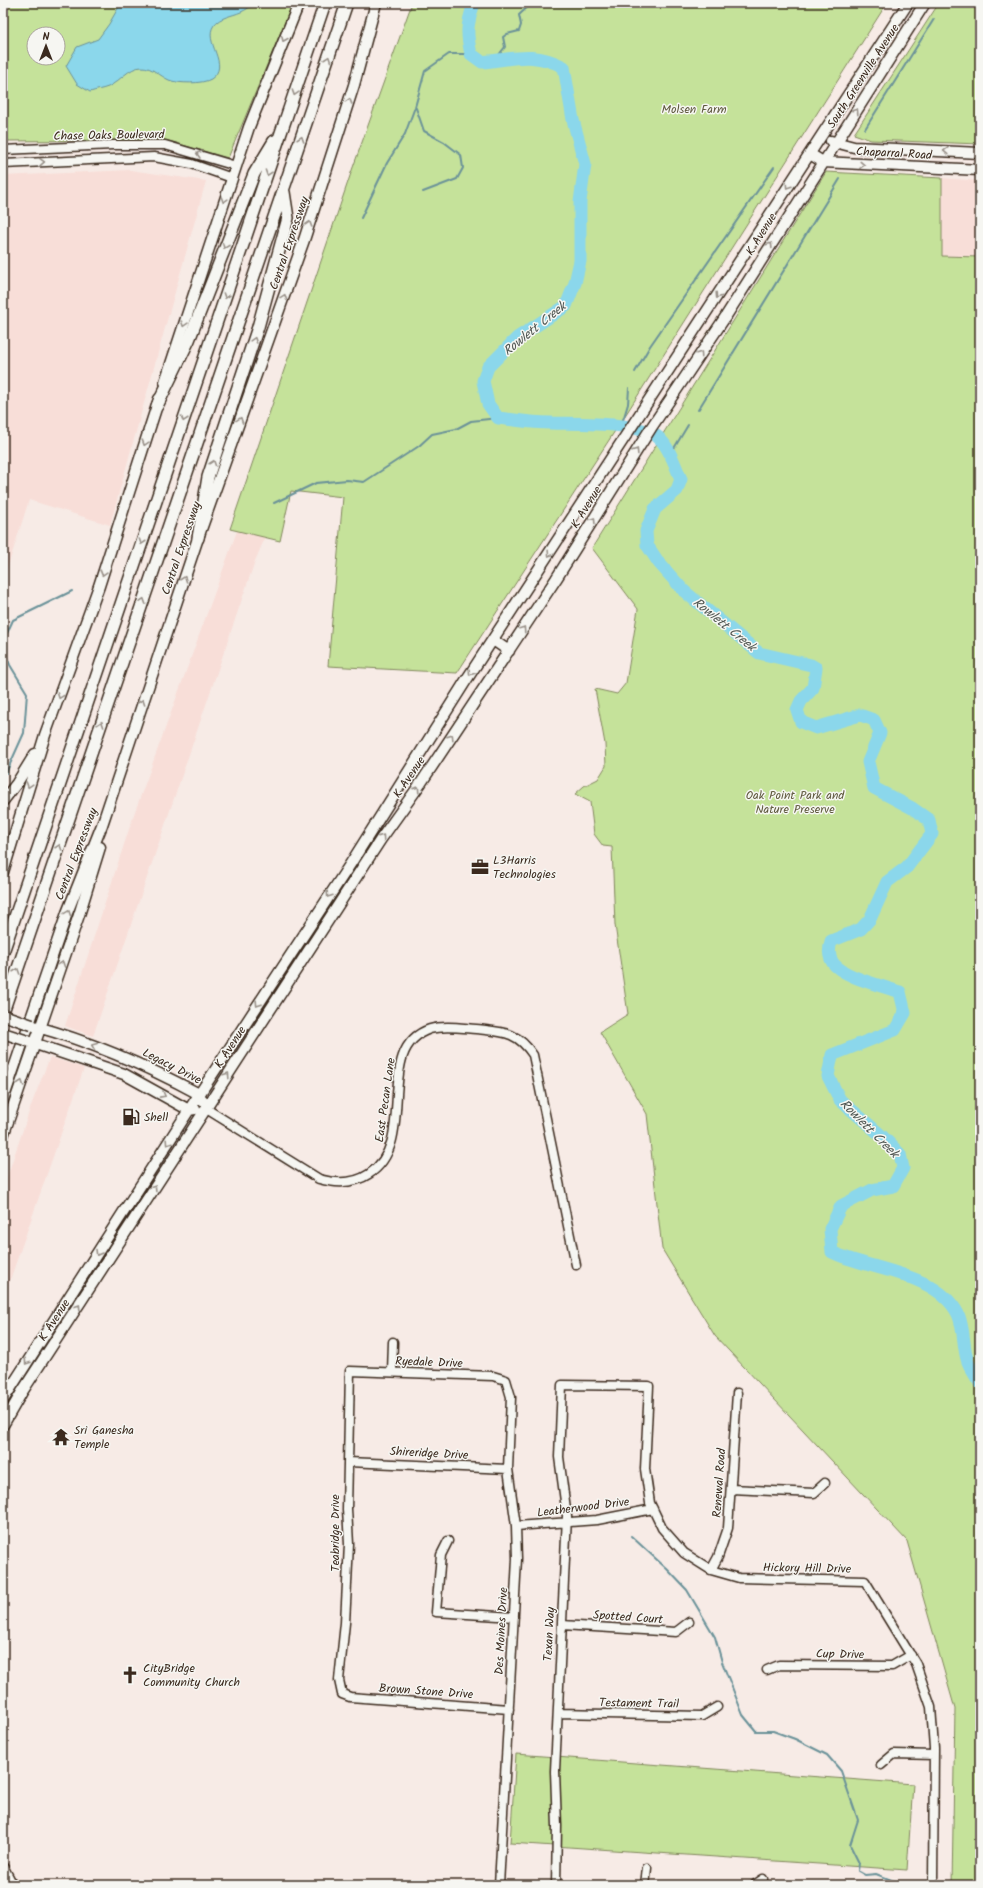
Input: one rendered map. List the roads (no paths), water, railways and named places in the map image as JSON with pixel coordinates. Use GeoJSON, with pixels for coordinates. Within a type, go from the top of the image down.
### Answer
{"type":"FeatureCollection","features":[{"type":"Feature","properties":{"kind":"highway"},"geometry":{"type":"LineString","coordinates":[[3,952],[325,3]]}},
{"type":"Feature","properties":{"kind":"highway","name":"Central Expressway"},"geometry":{"type":"LineString","coordinates":[[3,1014],[347,3]]}},
{"type":"Feature","properties":{"kind":"highway"},"geometry":{"type":"LineString","coordinates":[[157,406],[189,340],[254,174],[285,123]]}},
{"type":"Feature","properties":{"kind":"highway"},"geometry":{"type":"LineString","coordinates":[[198,538],[208,477],[258,327],[288,218],[284,189]]}},
{"type":"Feature","properties":{"kind":"main road"},"geometry":{"type":"LineString","coordinates":[[3,872],[45,735],[99,586],[236,166],[258,102],[299,3]]}},
{"type":"Feature","properties":{"kind":"main road","name":"Central Expressway"},"geometry":{"type":"LineString","coordinates":[[3,1100],[67,913],[98,838],[198,538],[304,240],[354,85],[376,3]]}},
{"type":"Feature","properties":{"kind":"main road","name":"South Greenville Avenue"},"geometry":{"type":"LineString","coordinates":[[835,144],[925,3]]}},
{"type":"Feature","properties":{"kind":"main road"},"geometry":{"type":"LineString","coordinates":[[906,7],[915,19]]}},
{"type":"Feature","properties":{"kind":"main road","name":"South Greenville Avenue"},"geometry":{"type":"LineString","coordinates":[[820,139],[906,7]]}},
{"type":"Feature","properties":{"kind":"main road","name":"Chaparral Road"},"geometry":{"type":"LineString","coordinates":[[820,139],[854,148],[980,153]]}},
{"type":"Feature","properties":{"kind":"main road","name":"K Avenue"},"geometry":{"type":"LineString","coordinates":[[3,1400],[78,1286],[199,1094],[351,863],[375,823],[416,762],[493,640],[820,139]]}},
{"type":"Feature","properties":{"kind":"main road","name":"K Avenue"},"geometry":{"type":"LineString","coordinates":[[3,1425],[22,1392],[88,1292],[205,1108],[363,869],[381,839],[430,770],[509,651],[615,484],[726,316],[835,144]]}},
{"type":"Feature","properties":{"kind":"main road","name":"Chaparral Road"},"geometry":{"type":"LineString","coordinates":[[810,154],[823,162],[980,170]]}},
{"type":"Feature","properties":{"kind":"main road"},"geometry":{"type":"LineString","coordinates":[[493,640],[509,651]]}},
{"type":"Feature","properties":{"kind":"main road"},"geometry":{"type":"LineString","coordinates":[[3,801],[24,772],[45,735]]}},
{"type":"Feature","properties":{"kind":"main road"},"geometry":{"type":"LineString","coordinates":[[416,762],[430,770]]}},
{"type":"Feature","properties":{"kind":"main road"},"geometry":{"type":"LineString","coordinates":[[3,1136],[36,1027],[91,877],[118,779]]}},
{"type":"Feature","properties":{"kind":"main road"},"geometry":{"type":"LineString","coordinates":[[351,863],[363,869]]}},
{"type":"Feature","properties":{"kind":"main road","name":"Legacy Drive"},"geometry":{"type":"LineString","coordinates":[[3,1014],[131,1060],[199,1094],[205,1108]]}},
{"type":"Feature","properties":{"kind":"main road"},"geometry":{"type":"LineString","coordinates":[[3,1033],[124,1074],[189,1110],[205,1108]]}},
{"type":"Feature","properties":{"kind":"main road"},"geometry":{"type":"LineString","coordinates":[[124,1074],[131,1060]]}},
{"type":"Feature","properties":{"kind":"main road"},"geometry":{"type":"LineString","coordinates":[[133,1197],[143,1205]]}},
{"type":"Feature","properties":{"kind":"main road"},"geometry":{"type":"LineString","coordinates":[[78,1286],[88,1292]]}},
{"type":"Feature","properties":{"kind":"main road"},"geometry":{"type":"LineString","coordinates":[[3,1868],[12,1885]]}},
{"type":"Feature","properties":{"kind":"street","name":"Chase Oaks Boulevard"},"geometry":{"type":"LineString","coordinates":[[3,150],[165,145],[236,166]]}},
{"type":"Feature","properties":{"kind":"street"},"geometry":{"type":"LineString","coordinates":[[94,146],[94,160]]}},
{"type":"Feature","properties":{"kind":"street","name":"Chase Oaks Boulevard"},"geometry":{"type":"LineString","coordinates":[[3,164],[154,157],[192,164],[232,178]]}},
{"type":"Feature","properties":{"kind":"street","name":"East Pecan Lane"},"geometry":{"type":"LineString","coordinates":[[205,1108],[320,1179],[331,1182],[351,1182],[362,1179],[374,1171],[389,1153],[396,1122],[398,1076],[401,1062],[405,1050],[417,1036],[432,1029],[443,1028],[476,1029],[514,1035],[525,1043],[533,1055],[576,1264]]}},
{"type":"Feature","properties":{"kind":"street"},"geometry":{"type":"LineString","coordinates":[[392,1372],[393,1342]]}},
{"type":"Feature","properties":{"kind":"street","name":"Ryedale Drive"},"geometry":{"type":"LineString","coordinates":[[350,1371],[493,1376],[506,1380]]}},
{"type":"Feature","properties":{"kind":"street","name":"Teabridge Drive"},"geometry":{"type":"LineString","coordinates":[[342,1694],[339,1680],[345,1624],[349,1544],[347,1510],[350,1371]]}},
{"type":"Feature","properties":{"kind":"street","name":"Des Moines Drive"},"geometry":{"type":"LineString","coordinates":[[499,1885],[516,1559],[516,1526],[508,1469],[511,1397],[506,1380]]}},
{"type":"Feature","properties":{"kind":"street","name":"Hickory Hill Drive"},"geometry":{"type":"LineString","coordinates":[[562,1385],[649,1386],[645,1469],[650,1503],[662,1528],[684,1553],[710,1570],[739,1578],[866,1581],[916,1664],[931,1707],[934,1755],[933,1885]]}},
{"type":"Feature","properties":{"kind":"street","name":"Texan Way"},"geometry":{"type":"LineString","coordinates":[[556,1885],[557,1826],[555,1771],[567,1523],[559,1458],[562,1385]]}},
{"type":"Feature","properties":{"kind":"street","name":"Renewal Road"},"geometry":{"type":"LineString","coordinates":[[710,1570],[718,1557],[728,1528],[737,1393]]}},
{"type":"Feature","properties":{"kind":"street","name":"Shireridge Drive"},"geometry":{"type":"LineString","coordinates":[[348,1462],[508,1469]]}},
{"type":"Feature","properties":{"kind":"street"},"geometry":{"type":"LineString","coordinates":[[731,1489],[814,1493],[825,1482]]}},
{"type":"Feature","properties":{"kind":"street","name":"Leatherwood Drive"},"geometry":{"type":"LineString","coordinates":[[516,1526],[597,1520],[653,1509]]}},
{"type":"Feature","properties":{"kind":"street"},"geometry":{"type":"LineString","coordinates":[[448,1541],[440,1555],[436,1612],[514,1617]]}},
{"type":"Feature","properties":{"kind":"street","name":"Spotted Court"},"geometry":{"type":"LineString","coordinates":[[562,1625],[676,1632],[689,1622]]}},
{"type":"Feature","properties":{"kind":"street","name":"Cup Drive"},"geometry":{"type":"LineString","coordinates":[[767,1670],[779,1665],[892,1666],[911,1655]]}},
{"type":"Feature","properties":{"kind":"street","name":"Brown Stone Drive"},"geometry":{"type":"LineString","coordinates":[[342,1694],[350,1697],[509,1709]]}},
{"type":"Feature","properties":{"kind":"street","name":"Testament Trail"},"geometry":{"type":"LineString","coordinates":[[558,1713],[702,1716],[717,1707]]}},
{"type":"Feature","properties":{"kind":"street"},"geometry":{"type":"LineString","coordinates":[[881,1765],[894,1754],[934,1755]]}},
{"type":"Feature","properties":{"kind":"street"},"geometry":{"type":"LineString","coordinates":[[646,1885],[647,1868]]}},
{"type":"Feature","properties":{"kind":"street"},"geometry":{"type":"LineString","coordinates":[[754,1885],[763,1879]]}},
{"type":"Feature","properties":{"kind":"water"},"geometry":{"type":"Polygon","coordinates":[[[121,3],[257,3],[243,11],[223,18],[214,25],[211,32],[211,39],[219,67],[217,73],[211,79],[197,83],[169,80],[153,70],[142,67],[133,69],[108,87],[90,92],[77,84],[66,66],[77,47],[98,39],[121,3]]]}},
{"type":"Feature","properties":{"kind":"waterway","name":"Rowlett Creek"},"geometry":{"type":"LineString","coordinates":[[474,3],[469,23],[468,40],[471,54],[482,62],[524,57],[543,59],[564,67],[573,120],[585,164],[580,202],[580,261],[575,283],[566,306],[517,338],[488,367],[483,381],[488,404],[498,418],[537,422],[607,424],[637,429],[650,433],[659,438],[669,452],[681,479],[677,490],[655,509],[646,531],[647,545],[659,563],[684,591],[759,653],[811,665],[816,668],[813,688],[801,701],[797,710],[801,722],[816,728],[860,715],[874,720],[880,733],[868,762],[874,788],[912,808],[929,820],[932,834],[907,867],[887,882],[870,919],[861,929],[831,941],[830,944],[830,958],[838,968],[854,977],[900,992],[905,1013],[895,1030],[832,1055],[828,1076],[840,1100],[883,1137],[900,1154],[903,1168],[893,1186],[872,1190],[841,1206],[830,1229],[832,1252],[901,1274],[918,1281],[935,1289],[948,1300],[960,1319],[968,1362],[980,1383]]}},
{"type":"Feature","properties":{"kind":"waterway"},"geometry":{"type":"LineString","coordinates":[[494,61],[505,47],[503,37],[507,34],[519,31],[521,25],[519,15],[532,3]]}},
{"type":"Feature","properties":{"kind":"waterway"},"geometry":{"type":"LineString","coordinates":[[865,129],[934,19]]}},
{"type":"Feature","properties":{"kind":"waterway"},"geometry":{"type":"LineString","coordinates":[[361,218],[387,163],[405,134],[415,107],[425,71],[449,54],[471,54]]}},
{"type":"Feature","properties":{"kind":"waterway"},"geometry":{"type":"LineString","coordinates":[[416,108],[424,131],[444,142],[461,155],[463,168],[457,179],[423,192]]}},
{"type":"Feature","properties":{"kind":"waterway"},"geometry":{"type":"LineString","coordinates":[[635,372],[650,346],[774,167]]}},
{"type":"Feature","properties":{"kind":"waterway"},"geometry":{"type":"LineString","coordinates":[[698,410],[840,179]]}},
{"type":"Feature","properties":{"kind":"waterway"},"geometry":{"type":"LineString","coordinates":[[621,427],[628,404],[629,388]]}},
{"type":"Feature","properties":{"kind":"waterway"},"geometry":{"type":"LineString","coordinates":[[274,503],[316,483],[347,480],[364,482],[419,446],[432,434],[456,429],[471,421],[498,418]]}},
{"type":"Feature","properties":{"kind":"waterway"},"geometry":{"type":"LineString","coordinates":[[670,455],[688,425]]}},
{"type":"Feature","properties":{"kind":"waterway"},"geometry":{"type":"LineString","coordinates":[[3,642],[13,620],[72,591]]}},
{"type":"Feature","properties":{"kind":"waterway"},"geometry":{"type":"LineString","coordinates":[[3,648],[10,665],[27,693],[24,733],[6,773]]}},
{"type":"Feature","properties":{"kind":"waterway"},"geometry":{"type":"LineString","coordinates":[[631,1536],[667,1569],[687,1590],[715,1637],[722,1662],[743,1715],[756,1731],[773,1731],[795,1739],[827,1755],[841,1771],[858,1820],[850,1845],[859,1863],[858,1871],[865,1875],[876,1874],[904,1885]]}},
{"type":"Feature","properties":{"kind":"place","name":"L3Harris Technologies"},"geometry":{"type":"Point","coordinates":[480,867]}},
{"type":"Feature","properties":{"kind":"place","name":"Shell"},"geometry":{"type":"Point","coordinates":[131,1117]}},
{"type":"Feature","properties":{"kind":"place","name":"Sri Ganesha Temple"},"geometry":{"type":"Point","coordinates":[61,1437]}},
{"type":"Feature","properties":{"kind":"place","name":"CityBridge Community Church"},"geometry":{"type":"Point","coordinates":[130,1675]}},
{"type":"Feature","properties":{"kind":"park label","name":"Molsen Farm"},"geometry":{"type":"Point","coordinates":[694,109]}},
{"type":"Feature","properties":{"kind":"park label","name":"Oak Point Park and Nature Preserve"},"geometry":{"type":"Point","coordinates":[795,802]}}]}
